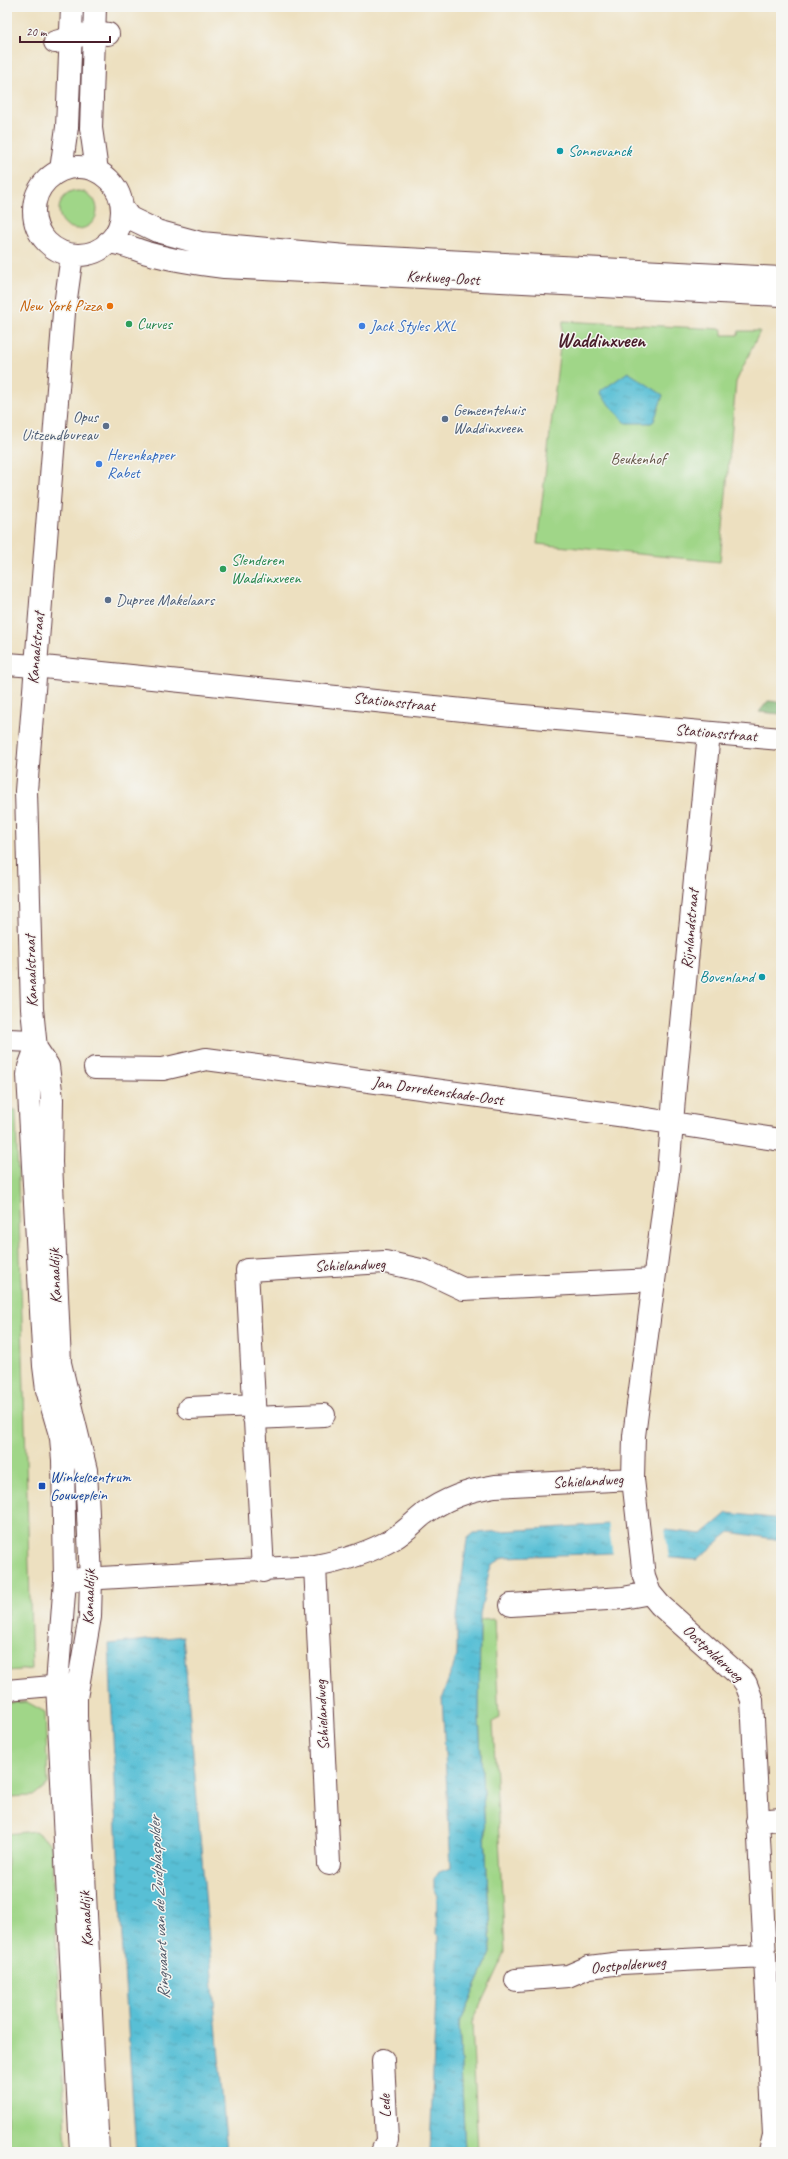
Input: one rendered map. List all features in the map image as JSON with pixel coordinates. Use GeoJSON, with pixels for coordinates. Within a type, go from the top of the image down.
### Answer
{"type":"FeatureCollection","features":[{"type":"Feature","properties":{"kind":"street"},"geometry":{"type":"LineString","coordinates":[[61,170],[68,127],[63,39],[72,7]]}},
{"type":"Feature","properties":{"kind":"street"},"geometry":{"type":"LineString","coordinates":[[95,7],[101,33],[91,128],[97,171]]}},
{"type":"Feature","properties":{"kind":"street"},"geometry":{"type":"LineString","coordinates":[[63,39],[101,33]]}},
{"type":"Feature","properties":{"kind":"street"},"geometry":{"type":"LineString","coordinates":[[77,166],[97,171],[113,184],[120,195],[122,208],[119,226],[108,242],[93,252],[72,255],[62,252],[42,237],[36,226],[34,213],[39,190],[47,179],[61,170],[77,166]]}},
{"type":"Feature","properties":{"kind":"street","name":"Kerkweg-Oost"},"geometry":{"type":"LineString","coordinates":[[122,208],[130,218],[157,231],[201,243],[346,256],[781,278]]}},
{"type":"Feature","properties":{"kind":"street","name":"Kerkweg-Oost"},"geometry":{"type":"LineString","coordinates":[[108,242],[119,243],[147,253],[196,264],[224,267],[781,295]]}},
{"type":"Feature","properties":{"kind":"street","name":"Kanaalstraat"},"geometry":{"type":"LineString","coordinates":[[35,1045],[30,975],[26,791],[34,666],[64,313],[72,255]]}},
{"type":"Feature","properties":{"kind":"street","name":"Stationsstraat"},"geometry":{"type":"LineString","coordinates":[[7,664],[781,739]]}},
{"type":"Feature","properties":{"kind":"street","name":"Rijnlandstraat"},"geometry":{"type":"LineString","coordinates":[[673,1124],[674,1086],[709,733]]}},
{"type":"Feature","properties":{"kind":"street"},"geometry":{"type":"LineString","coordinates":[[7,1040],[35,1045]]}},
{"type":"Feature","properties":{"kind":"street","name":"Kanaaldijk"},"geometry":{"type":"LineString","coordinates":[[35,1045],[48,1066],[51,1074],[51,1169],[60,1363],[86,1470],[92,1579],[90,1617],[68,1684],[76,1716],[98,2152]]}},
{"type":"Feature","properties":{"kind":"street","name":"Kanaaldijk"},"geometry":{"type":"LineString","coordinates":[[35,1045],[28,1075],[44,1366],[47,1390],[61,1438],[62,1453],[81,2152]]}},
{"type":"Feature","properties":{"kind":"street","name":"Jan Dorrekenskade-Oost"},"geometry":{"type":"LineString","coordinates":[[95,1068],[163,1069],[206,1059],[633,1117],[781,1140]]}},
{"type":"Feature","properties":{"kind":"street","name":"Schielandweg"},"geometry":{"type":"LineString","coordinates":[[65,1580],[263,1571],[315,1566],[348,1559],[369,1551],[394,1538],[424,1514],[440,1504],[474,1490],[495,1486],[633,1479],[634,1436],[673,1124]]}},
{"type":"Feature","properties":{"kind":"street","name":"Schielandweg"},"geometry":{"type":"LineString","coordinates":[[263,1571],[247,1270],[385,1262],[425,1271],[463,1289],[654,1280]]}},
{"type":"Feature","properties":{"kind":"street"},"geometry":{"type":"LineString","coordinates":[[189,1408],[324,1415]]}},
{"type":"Feature","properties":{"kind":"street","name":"Oostpolderweg"},"geometry":{"type":"LineString","coordinates":[[633,1479],[636,1520],[642,1562],[645,1581],[650,1593],[660,1605],[741,1677],[752,1700],[774,2135],[770,2152]]}},
{"type":"Feature","properties":{"kind":"street","name":"Schielandweg"},"geometry":{"type":"LineString","coordinates":[[315,1566],[329,1864]]}},
{"type":"Feature","properties":{"kind":"street"},"geometry":{"type":"LineString","coordinates":[[511,1605],[622,1598],[650,1593]]}},
{"type":"Feature","properties":{"kind":"street"},"geometry":{"type":"LineString","coordinates":[[16,1689],[68,1684]]}},
{"type":"Feature","properties":{"kind":"street"},"geometry":{"type":"LineString","coordinates":[[757,1820],[781,1819]]}},
{"type":"Feature","properties":{"kind":"street","name":"Oostpolderweg"},"geometry":{"type":"LineString","coordinates":[[516,1980],[568,1976],[589,1967],[615,1964],[765,1956]]}},
{"type":"Feature","properties":{"kind":"street","name":"Lede"},"geometry":{"type":"LineString","coordinates":[[382,2152],[387,2140],[383,2060]]}},
{"type":"Feature","properties":{"kind":"green space"},"geometry":{"type":"Polygon","coordinates":[[[78,191],[88,194],[94,200],[97,210],[94,220],[88,226],[78,229],[68,226],[62,220],[59,210],[62,200],[68,194],[78,191]]]}},
{"type":"Feature","properties":{"kind":"green space","name":"Beukenhof"},"geometry":{"type":"Polygon","coordinates":[[[563,321],[722,329],[722,335],[738,335],[739,331],[760,331],[736,382],[720,562],[537,544],[563,321]]]}},
{"type":"Feature","properties":{"kind":"green space"},"geometry":{"type":"Polygon","coordinates":[[[768,701],[781,702],[781,714],[759,712],[768,701]]]}},
{"type":"Feature","properties":{"kind":"green space"},"geometry":{"type":"Polygon","coordinates":[[[7,1109],[16,1110],[32,1669],[7,1671],[7,1109]]]}},
{"type":"Feature","properties":{"kind":"green space"},"geometry":{"type":"Polygon","coordinates":[[[494,1619],[499,1718],[493,1722],[505,1952],[472,2023],[478,2152],[465,2152],[459,2023],[491,1953],[479,1716],[480,1620],[494,1619]]]}},
{"type":"Feature","properties":{"kind":"green space"},"geometry":{"type":"Polygon","coordinates":[[[27,1702],[45,1712],[48,1784],[33,1796],[7,1797],[7,1703],[27,1702]]]}},
{"type":"Feature","properties":{"kind":"green space"},"geometry":{"type":"Polygon","coordinates":[[[35,1831],[51,1844],[67,2152],[7,2152],[7,1834],[35,1831]]]}},
{"type":"Feature","properties":{"kind":"water"},"geometry":{"type":"Polygon","coordinates":[[[628,372],[663,395],[654,421],[651,423],[626,423],[600,395],[601,391],[628,372]]]}},
{"type":"Feature","properties":{"kind":"water"},"geometry":{"type":"Polygon","coordinates":[[[727,1513],[781,1519],[781,1540],[730,1532],[696,1560],[612,1553],[505,1557],[493,1564],[489,1572],[480,1614],[479,1716],[491,1953],[459,2023],[465,2152],[430,2152],[439,1942],[439,1935],[436,1934],[437,1896],[433,1888],[433,1881],[439,1872],[451,1868],[442,1697],[457,1656],[457,1616],[467,1539],[474,1533],[609,1524],[702,1534],[727,1513]]]}},
{"type":"Feature","properties":{"kind":"water","name":"Ringvaart van de Zuidplaspolder"},"geometry":{"type":"Polygon","coordinates":[[[183,1636],[227,2152],[136,2152],[121,1922],[109,1644],[183,1636]]]}},
{"type":"Feature","properties":{"kind":"pier"},"geometry":{"type":"Polygon","coordinates":[[[608,1522],[665,1528],[669,1559],[613,1555],[608,1522]]]}},
{"type":"Feature","properties":{"kind":"place","name":"Sonnevanck"},"geometry":{"type":"Point","coordinates":[560,151]}},
{"type":"Feature","properties":{"kind":"place","name":"New York Pizza"},"geometry":{"type":"Point","coordinates":[110,306]}},
{"type":"Feature","properties":{"kind":"place","name":"Curves"},"geometry":{"type":"Point","coordinates":[129,324]}},
{"type":"Feature","properties":{"kind":"place","name":"Jack Styles XXL"},"geometry":{"type":"Point","coordinates":[362,326]}},
{"type":"Feature","properties":{"kind":"place","name":"Gemeentehuis Waddinxveen"},"geometry":{"type":"Point","coordinates":[445,419]}},
{"type":"Feature","properties":{"kind":"place","name":"Opus Uitzendbureau"},"geometry":{"type":"Point","coordinates":[106,426]}},
{"type":"Feature","properties":{"kind":"place","name":"Herenkapper Rabet"},"geometry":{"type":"Point","coordinates":[99,464]}},
{"type":"Feature","properties":{"kind":"place","name":"Slenderen Waddinxveen"},"geometry":{"type":"Point","coordinates":[223,569]}},
{"type":"Feature","properties":{"kind":"place","name":"Dupree Makelaars"},"geometry":{"type":"Point","coordinates":[108,600]}},
{"type":"Feature","properties":{"kind":"place","name":"Bovenland"},"geometry":{"type":"Point","coordinates":[762,977]}},
{"type":"Feature","properties":{"kind":"place","name":"Winkelcentrum Gouweplein"},"geometry":{"type":"Point","coordinates":[42,1486]}},
{"type":"Feature","properties":{"kind":"district","name":"Waddinxveen"},"geometry":{"type":"Point","coordinates":[601,340]}}]}
